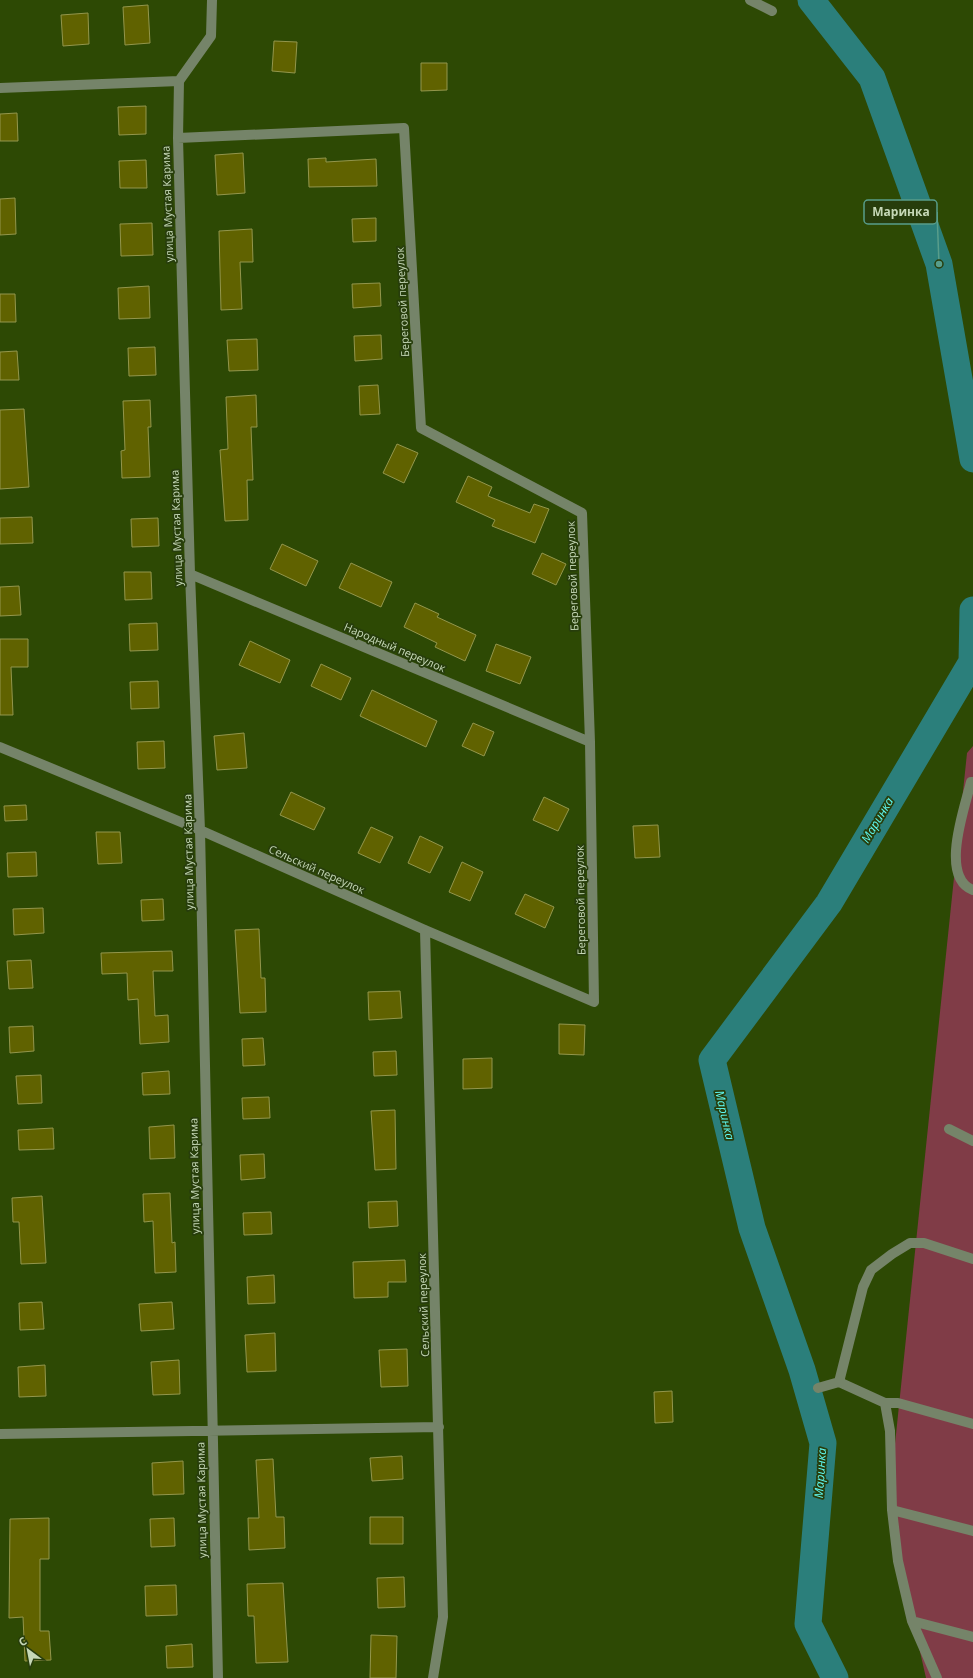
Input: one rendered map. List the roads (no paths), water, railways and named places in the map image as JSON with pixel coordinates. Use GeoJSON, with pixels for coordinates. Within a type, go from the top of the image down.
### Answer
{"type":"FeatureCollection","features":[{"type":"Feature","properties":{"kind":"street"},"geometry":{"type":"LineString","coordinates":[[0,88],[179,80],[211,36],[212,0]]}},
{"type":"Feature","properties":{"kind":"street"},"geometry":{"type":"LineString","coordinates":[[750,0],[772,11]]}},
{"type":"Feature","properties":{"kind":"street","name":"улица Мустая Карима"},"geometry":{"type":"LineString","coordinates":[[179,80],[178,138],[190,574],[200,830],[211,1432],[218,1678]]}},
{"type":"Feature","properties":{"kind":"street","name":"Береговой переулок"},"geometry":{"type":"LineString","coordinates":[[178,138],[404,128],[421,428],[582,513],[590,742],[594,1002]]}},
{"type":"Feature","properties":{"kind":"street","name":"Народный переулок"},"geometry":{"type":"LineString","coordinates":[[190,574],[590,742]]}},
{"type":"Feature","properties":{"kind":"street","name":"Сельский переулок"},"geometry":{"type":"LineString","coordinates":[[0,748],[200,830],[425,930],[594,1002]]}},
{"type":"Feature","properties":{"kind":"street"},"geometry":{"type":"LineString","coordinates":[[973,782],[971,782],[957,842],[955,859],[956,868],[962,881],[967,888],[973,890]]}},
{"type":"Feature","properties":{"kind":"street","name":"Сельский переулок"},"geometry":{"type":"LineString","coordinates":[[425,930],[443,1617],[433,1678]]}},
{"type":"Feature","properties":{"kind":"street"},"geometry":{"type":"LineString","coordinates":[[950,1129],[973,1141]]}},
{"type":"Feature","properties":{"kind":"street"},"geometry":{"type":"LineString","coordinates":[[839,1382],[863,1287],[871,1270],[892,1254],[910,1244],[924,1243],[973,1259]]}},
{"type":"Feature","properties":{"kind":"street"},"geometry":{"type":"LineString","coordinates":[[818,1388],[839,1382],[885,1403],[898,1403],[973,1424]]}},
{"type":"Feature","properties":{"kind":"street"},"geometry":{"type":"LineString","coordinates":[[885,1403],[890,1432],[892,1510],[898,1561],[912,1621],[937,1678]]}},
{"type":"Feature","properties":{"kind":"street"},"geometry":{"type":"LineString","coordinates":[[0,1434],[211,1432],[439,1427]]}},
{"type":"Feature","properties":{"kind":"street"},"geometry":{"type":"LineString","coordinates":[[892,1510],[973,1531]]}},
{"type":"Feature","properties":{"kind":"street"},"geometry":{"type":"LineString","coordinates":[[912,1621],[973,1637]]}},
{"type":"Feature","properties":{"kind":"waterway","name":"Маринка"},"geometry":{"type":"LineString","coordinates":[[811,0],[872,78],[939,264],[973,459]]}},
{"type":"Feature","properties":{"kind":"waterway","name":"Маринка"},"geometry":{"type":"LineString","coordinates":[[835,1678],[808,1624],[823,1443],[802,1370],[752,1228],[712,1060],[829,903],[972,662],[973,610]]}},
{"type":"Feature","properties":{"kind":"place","name":"Маринка"},"geometry":{"type":"Point","coordinates":[939,264]}}]}
